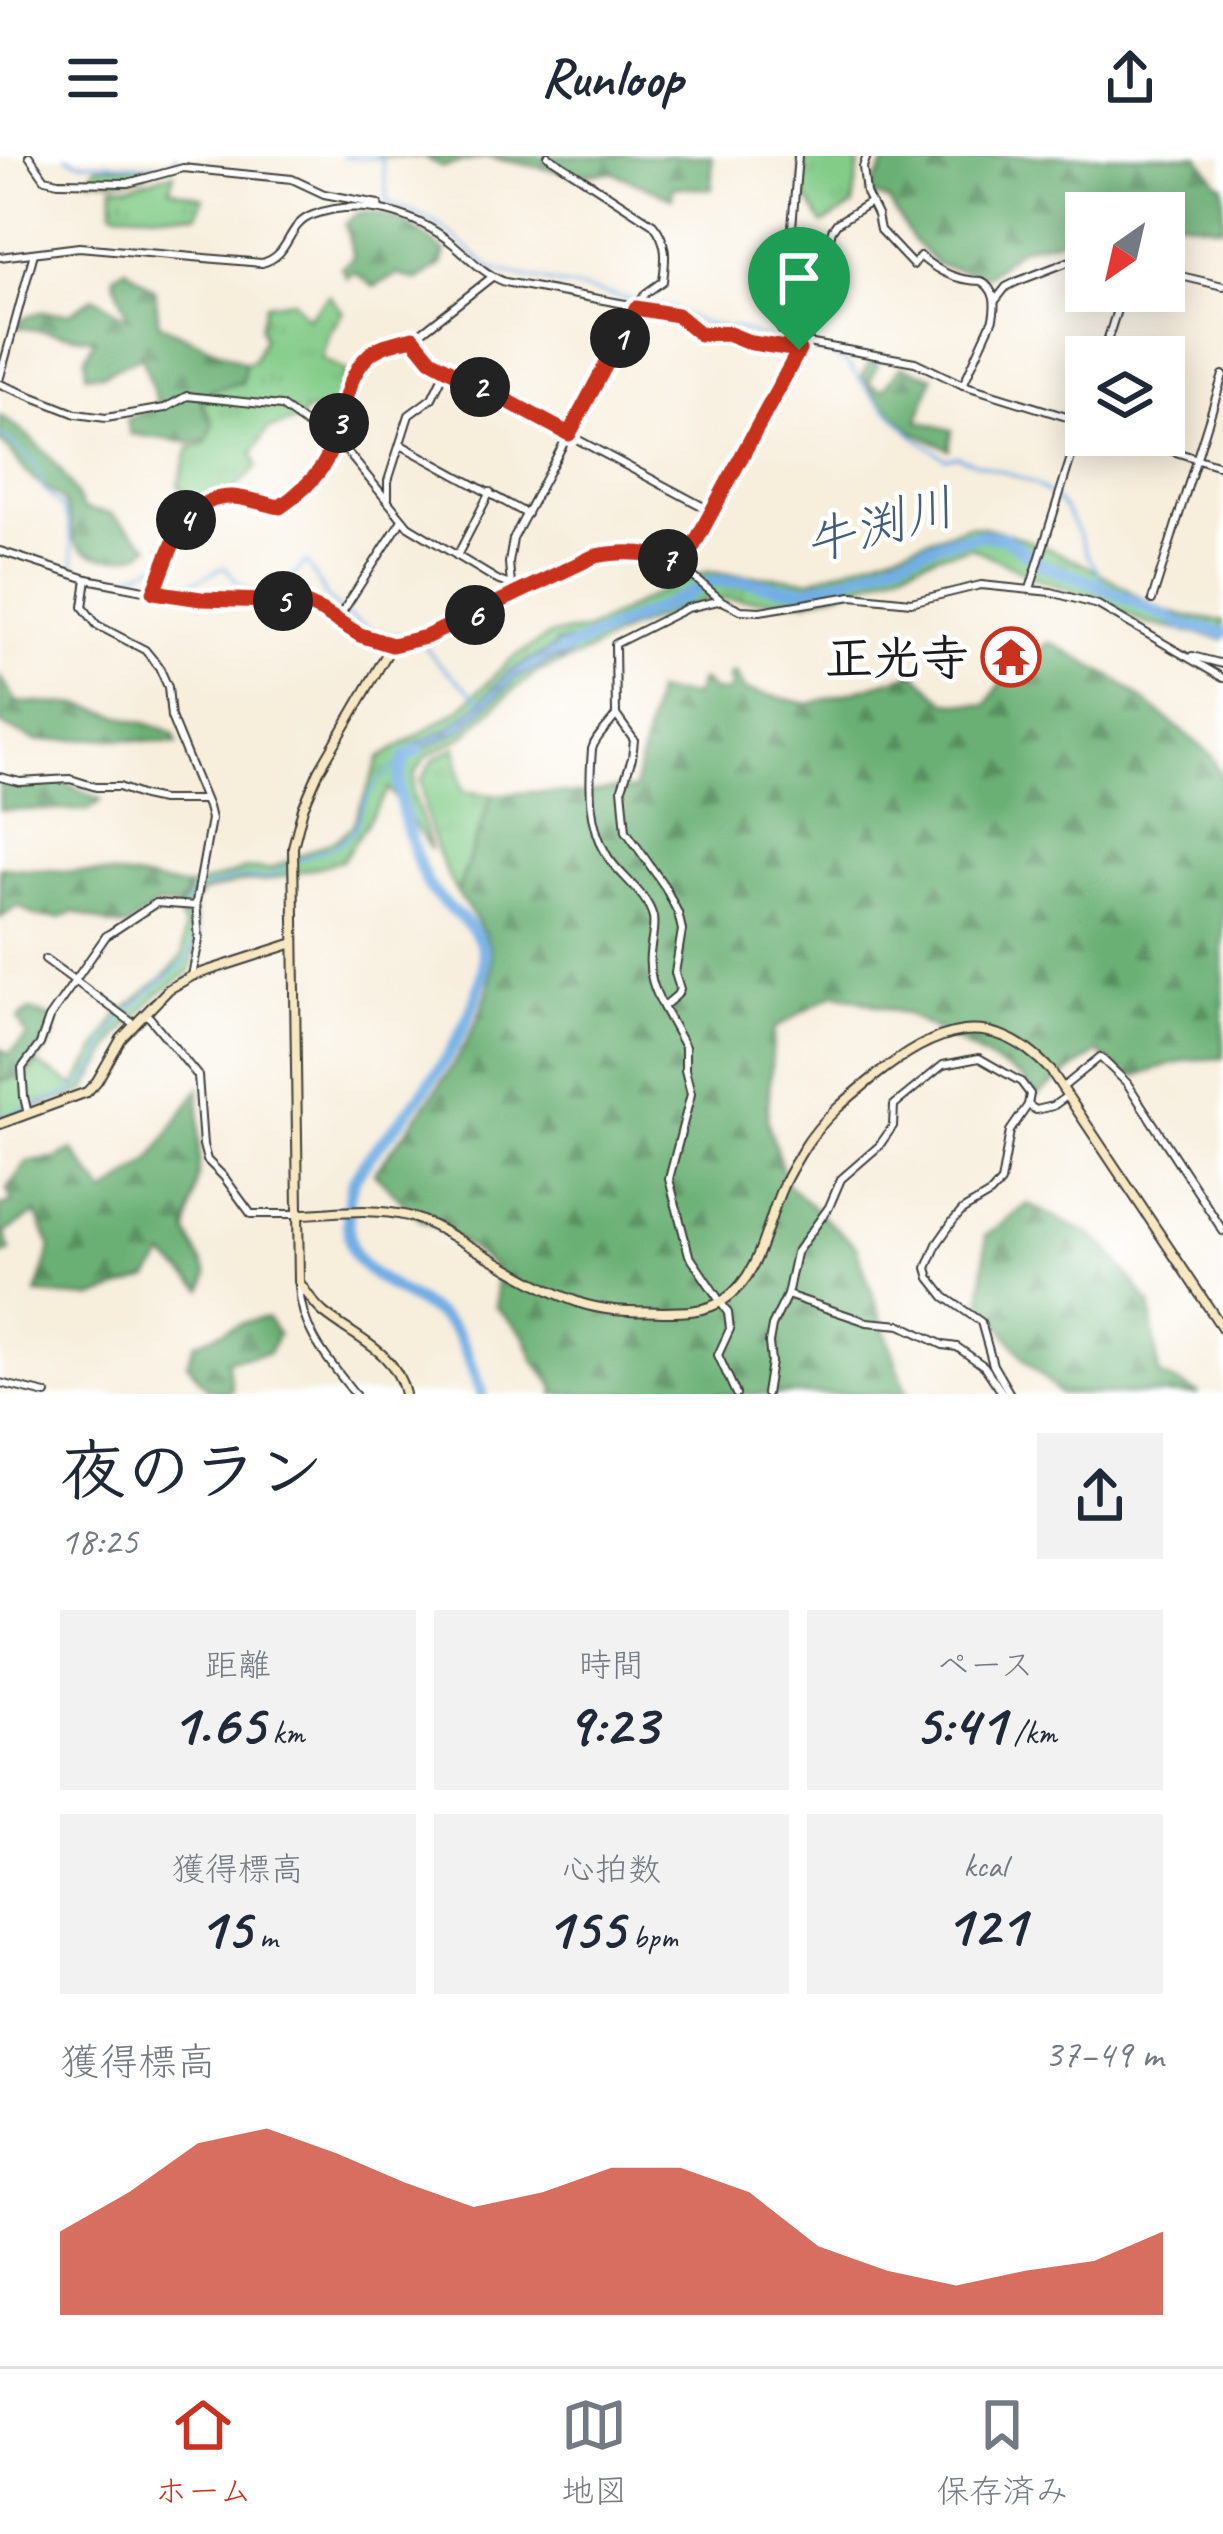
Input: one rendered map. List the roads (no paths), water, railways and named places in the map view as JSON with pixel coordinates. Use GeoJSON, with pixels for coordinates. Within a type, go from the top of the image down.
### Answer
{"type":"FeatureCollection","features":[{"type":"Feature","properties":{"kind":"street"},"geometry":{"type":"LineString","coordinates":[[29,156],[45,179],[58,182],[128,183],[183,168],[292,179],[324,194],[378,204],[379,209]]}},
{"type":"Feature","properties":{"kind":"street"},"geometry":{"type":"LineString","coordinates":[[514,588],[510,548],[636,308],[663,281],[666,250],[653,224],[548,156]]}},
{"type":"Feature","properties":{"kind":"street"},"geometry":{"type":"LineString","coordinates":[[798,156],[790,251],[781,264],[772,306],[778,328],[802,346]]}},
{"type":"Feature","properties":{"kind":"street"},"geometry":{"type":"LineString","coordinates":[[867,156],[862,166],[880,230],[913,266],[920,256],[934,268],[965,281],[981,281],[992,292],[993,319],[963,385]]}},
{"type":"Feature","properties":{"kind":"street"},"geometry":{"type":"LineString","coordinates":[[682,567],[802,346],[832,230],[869,203]]}},
{"type":"Feature","properties":{"kind":"street"},"geometry":{"type":"LineString","coordinates":[[0,257],[79,247],[262,263],[277,258],[300,221],[315,214],[379,209],[436,231],[492,277],[677,315],[700,334],[727,333],[752,343],[915,362],[963,385],[1065,417]]}},
{"type":"Feature","properties":{"kind":"street"},"geometry":{"type":"LineString","coordinates":[[34,253],[0,381],[76,413],[106,418],[165,408],[187,396],[281,406],[335,437],[402,520],[514,588]]}},
{"type":"Feature","properties":{"kind":"street"},"geometry":{"type":"LineString","coordinates":[[995,301],[1006,287],[1065,263]]}},
{"type":"Feature","properties":{"kind":"street"},"geometry":{"type":"LineString","coordinates":[[154,592],[190,514],[212,500],[231,496],[284,506],[324,464],[364,361],[384,346],[413,338],[492,277]]}},
{"type":"Feature","properties":{"kind":"street"},"geometry":{"type":"LineString","coordinates":[[1185,277],[1223,286]]}},
{"type":"Feature","properties":{"kind":"street"},"geometry":{"type":"LineString","coordinates":[[413,338],[431,360],[446,369],[713,512]]}},
{"type":"Feature","properties":{"kind":"street"},"geometry":{"type":"LineString","coordinates":[[388,501],[388,482],[409,415],[433,398],[446,369]]}},
{"type":"Feature","properties":{"kind":"street"},"geometry":{"type":"LineString","coordinates":[[1152,600],[1223,375]]}},
{"type":"Feature","properties":{"kind":"street"},"geometry":{"type":"LineString","coordinates":[[400,446],[527,514]]}},
{"type":"Feature","properties":{"kind":"street"},"geometry":{"type":"LineString","coordinates":[[1185,455],[1223,467]]}},
{"type":"Feature","properties":{"kind":"street"},"geometry":{"type":"LineString","coordinates":[[1030,589],[1073,456]]}},
{"type":"Feature","properties":{"kind":"street"},"geometry":{"type":"LineString","coordinates":[[457,556],[490,492]]}},
{"type":"Feature","properties":{"kind":"street"},"geometry":{"type":"LineString","coordinates":[[337,620],[402,520]]}},
{"type":"Feature","properties":{"kind":"street"},"geometry":{"type":"LineString","coordinates":[[0,551],[87,578],[154,592],[201,599],[302,602],[360,635],[392,645],[426,637],[514,588],[613,552],[650,553],[682,567],[722,601],[741,610],[852,596],[911,602],[981,585],[1030,589],[1093,603],[1223,678]]}},
{"type":"Feature","properties":{"kind":"street"},"geometry":{"type":"LineString","coordinates":[[87,578],[83,607],[98,625],[145,650],[159,667],[168,687],[171,717],[211,819],[196,906],[199,940],[192,976]]}},
{"type":"Feature","properties":{"kind":"street"},"geometry":{"type":"LineString","coordinates":[[722,601],[687,608],[614,644],[616,715],[594,741],[590,800],[608,858],[646,901],[653,916],[653,987],[685,1047],[691,1094],[669,1179],[689,1255],[728,1313],[730,1329],[718,1355],[736,1394]]}},
{"type":"Feature","properties":{"kind":"street"},"geometry":{"type":"LineString","coordinates":[[355,1394],[318,1348],[300,1310],[293,847],[319,772],[392,645]]}},
{"type":"Feature","properties":{"kind":"street"},"geometry":{"type":"LineString","coordinates":[[1184,653],[1223,664]]}},
{"type":"Feature","properties":{"kind":"street"},"geometry":{"type":"LineString","coordinates":[[616,715],[634,740],[622,788],[626,831],[665,887],[682,930],[675,973],[680,989],[664,1007]]}},
{"type":"Feature","properties":{"kind":"street"},"geometry":{"type":"LineString","coordinates":[[0,777],[20,782],[70,779],[162,800],[203,800]]}},
{"type":"Feature","properties":{"kind":"street"},"geometry":{"type":"LineString","coordinates":[[28,1114],[22,1068],[36,1052],[49,1018],[106,936],[156,903],[196,906]]}},
{"type":"Feature","properties":{"kind":"street"},"geometry":{"type":"LineString","coordinates":[[0,1124],[87,1092],[134,1024],[169,989],[192,976],[294,944]]}},
{"type":"Feature","properties":{"kind":"street"},"geometry":{"type":"LineString","coordinates":[[45,959],[134,1024]]}},
{"type":"Feature","properties":{"kind":"street"},"geometry":{"type":"LineString","coordinates":[[145,1012],[198,1076],[207,1160],[251,1214],[357,1210],[406,1216],[436,1226],[560,1295],[598,1308],[683,1312],[721,1302],[739,1287],[758,1258],[782,1187],[817,1129],[864,1085],[914,1047],[942,1034],[996,1034],[1042,1061],[1223,1329]]}},
{"type":"Feature","properties":{"kind":"street"},"geometry":{"type":"LineString","coordinates":[[1028,1105],[1036,1109],[1053,1106],[1100,1057],[1127,1083],[1223,1231]]}},
{"type":"Feature","properties":{"kind":"street"},"geometry":{"type":"LineString","coordinates":[[766,1394],[772,1326],[787,1294],[796,1253],[829,1207],[841,1179],[879,1146],[893,1126],[894,1105],[901,1097],[924,1083],[934,1070],[979,1058],[1021,1082],[1030,1094],[1028,1105],[1010,1131],[1001,1182],[953,1220],[927,1268],[945,1297],[981,1322],[1007,1394]]}},
{"type":"Feature","properties":{"kind":"street"},"geometry":{"type":"LineString","coordinates":[[299,1282],[319,1310],[386,1356],[405,1394]]}},
{"type":"Feature","properties":{"kind":"street"},"geometry":{"type":"LineString","coordinates":[[787,1294],[867,1322],[901,1324],[957,1347],[984,1366],[1007,1394]]}},
{"type":"Feature","properties":{"kind":"street"},"geometry":{"type":"LineString","coordinates":[[0,1383],[46,1394]]}},
{"type":"Feature","properties":{"kind":"water"},"geometry":{"type":"Polygon","coordinates":[[[578,642],[576,650],[560,661],[557,658],[515,679],[460,731],[405,757],[417,744],[450,728],[510,671],[555,643],[578,642]]]}},
{"type":"Feature","properties":{"kind":"waterway"},"geometry":{"type":"LineString","coordinates":[[66,156],[78,162],[171,166],[176,156]]}},
{"type":"Feature","properties":{"kind":"waterway"},"geometry":{"type":"LineString","coordinates":[[342,156],[382,158],[388,203],[435,223],[494,270],[670,308],[704,324],[734,328],[847,363],[914,436],[945,458],[957,456],[1012,475],[1051,495],[1069,516],[1104,589]]}},
{"type":"Feature","properties":{"kind":"waterway"},"geometry":{"type":"LineString","coordinates":[[0,435],[26,455],[39,471],[42,487],[63,510],[75,568],[116,578],[155,565],[186,584],[224,567],[253,592],[270,595],[283,588],[306,562],[337,607],[381,633],[416,633],[436,661],[480,701]]}},
{"type":"Feature","properties":{"kind":"waterway","name":"牛渕川"},"geometry":{"type":"LineString","coordinates":[[567,649],[709,582],[809,589],[942,542],[980,535],[1003,537],[1045,566],[1184,625],[1223,633]]}},
{"type":"Feature","properties":{"kind":"waterway","name":"牛渕川"},"geometry":{"type":"LineString","coordinates":[[418,750],[405,757],[400,778],[406,822],[431,889],[477,936],[484,961],[482,977],[469,1016],[449,1053],[355,1178],[349,1234],[353,1251],[370,1272],[453,1329],[482,1394]]}},
{"type":"Feature","properties":{"kind":"waterway"},"geometry":{"type":"LineString","coordinates":[[203,889],[237,878],[266,878],[332,848],[353,833],[378,781],[405,757]]}},
{"type":"Feature","properties":{"kind":"waterway"},"geometry":{"type":"LineString","coordinates":[[0,1118],[85,1082],[121,1020],[188,957],[194,937],[184,911],[194,893]]}},
{"type":"Feature","properties":{"kind":"place","name":"正光寺"},"geometry":{"type":"Point","coordinates":[1011,657]}}]}
